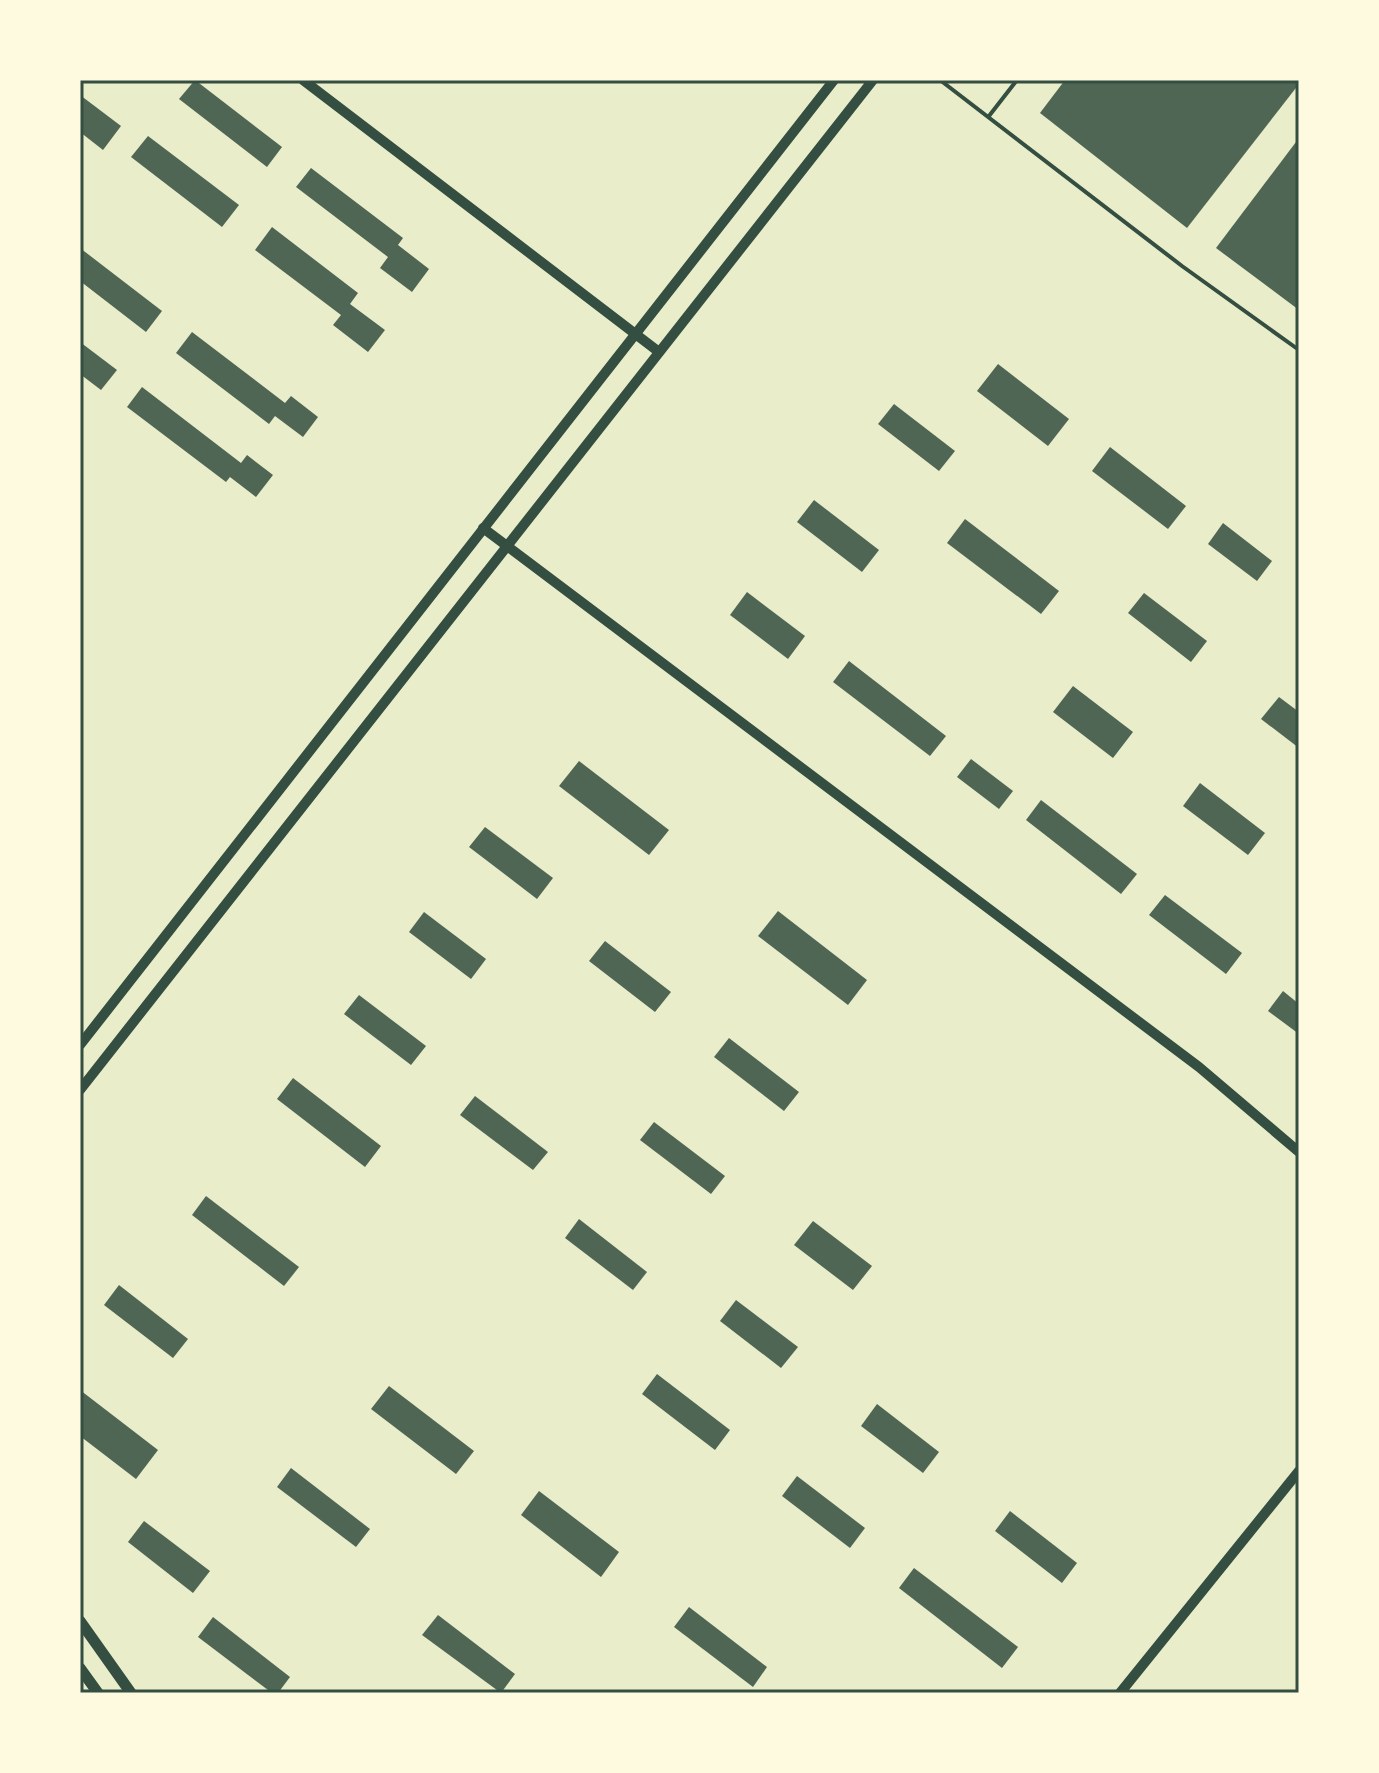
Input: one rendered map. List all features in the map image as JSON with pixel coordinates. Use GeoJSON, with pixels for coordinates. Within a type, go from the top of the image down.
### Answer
{"type":"FeatureCollection","features":[{"type":"Feature","properties":{"kind":"main road"},"geometry":{"type":"LineString","coordinates":[[80,1621],[131,1693]]}},
{"type":"Feature","properties":{"kind":"main road"},"geometry":{"type":"LineString","coordinates":[[80,1668],[98,1693]]}},
{"type":"Feature","properties":{"kind":"street"},"geometry":{"type":"LineString","coordinates":[[303,80],[659,352]]}},
{"type":"Feature","properties":{"kind":"street"},"geometry":{"type":"LineString","coordinates":[[80,1045],[834,80]]}},
{"type":"Feature","properties":{"kind":"street"},"geometry":{"type":"LineString","coordinates":[[80,1090],[873,80]]}},
{"type":"Feature","properties":{"kind":"street"},"geometry":{"type":"LineString","coordinates":[[483,528],[1199,1067],[1299,1152]]}},
{"type":"Feature","properties":{"kind":"street"},"geometry":{"type":"LineString","coordinates":[[1120,1693],[1299,1471]]}},
{"type":"Feature","properties":{"kind":"lane"},"geometry":{"type":"LineString","coordinates":[[940,80],[1182,266],[1299,350]]}},
{"type":"Feature","properties":{"kind":"lane"},"geometry":{"type":"LineString","coordinates":[[989,117],[1017,80]]}},
{"type":"Feature","properties":{"kind":"building"},"geometry":{"type":"Polygon","coordinates":[[[195,80],[282,147],[267,167],[179,99],[195,80]]]}},
{"type":"Feature","properties":{"kind":"building"},"geometry":{"type":"Polygon","coordinates":[[[1065,80],[1299,80],[1299,84],[1187,228],[1040,113],[1065,80]]]}},
{"type":"Feature","properties":{"kind":"building"},"geometry":{"type":"Polygon","coordinates":[[[80,95],[121,126],[103,150],[80,132],[80,95]]]}},
{"type":"Feature","properties":{"kind":"building"},"geometry":{"type":"Polygon","coordinates":[[[148,136],[239,205],[222,227],[131,157],[148,136]]]}},
{"type":"Feature","properties":{"kind":"building"},"geometry":{"type":"Polygon","coordinates":[[[1299,138],[1299,310],[1216,248],[1299,138]]]}},
{"type":"Feature","properties":{"kind":"building"},"geometry":{"type":"Polygon","coordinates":[[[311,168],[403,238],[398,245],[429,269],[412,292],[380,268],[388,257],[296,187],[311,168]]]}},
{"type":"Feature","properties":{"kind":"building"},"geometry":{"type":"Polygon","coordinates":[[[272,227],[358,293],[350,304],[385,330],[368,352],[333,325],[341,315],[255,250],[272,227]]]}},
{"type":"Feature","properties":{"kind":"building"},"geometry":{"type":"Polygon","coordinates":[[[80,248],[162,311],[146,332],[80,281],[80,248]]]}},
{"type":"Feature","properties":{"kind":"building"},"geometry":{"type":"Polygon","coordinates":[[[192,332],[285,403],[291,396],[318,417],[303,437],[275,416],[269,424],[176,353],[192,332]]]}},
{"type":"Feature","properties":{"kind":"building"},"geometry":{"type":"Polygon","coordinates":[[[80,342],[117,370],[101,390],[80,374],[80,342]]]}},
{"type":"Feature","properties":{"kind":"building"},"geometry":{"type":"Polygon","coordinates":[[[998,364],[1069,419],[1048,446],[977,391],[998,364]]]}},
{"type":"Feature","properties":{"kind":"building"},"geometry":{"type":"Polygon","coordinates":[[[142,387],[241,463],[247,455],[273,475],[256,497],[230,477],[226,482],[127,407],[142,387]]]}},
{"type":"Feature","properties":{"kind":"building"},"geometry":{"type":"Polygon","coordinates":[[[894,404],[955,451],[939,471],[878,424],[894,404]]]}},
{"type":"Feature","properties":{"kind":"building"},"geometry":{"type":"Polygon","coordinates":[[[1110,447],[1186,506],[1168,529],[1092,471],[1110,447]]]}},
{"type":"Feature","properties":{"kind":"building"},"geometry":{"type":"Polygon","coordinates":[[[814,500],[879,550],[862,572],[797,522],[814,500]]]}},
{"type":"Feature","properties":{"kind":"building"},"geometry":{"type":"Polygon","coordinates":[[[965,519],[1059,591],[1041,614],[947,543],[965,519]]]}},
{"type":"Feature","properties":{"kind":"building"},"geometry":{"type":"Polygon","coordinates":[[[1223,523],[1272,561],[1257,581],[1208,544],[1223,523]]]}},
{"type":"Feature","properties":{"kind":"building"},"geometry":{"type":"Polygon","coordinates":[[[747,592],[805,636],[788,659],[730,615],[747,592]]]}},
{"type":"Feature","properties":{"kind":"building"},"geometry":{"type":"Polygon","coordinates":[[[1144,593],[1207,641],[1191,662],[1128,613],[1144,593]]]}},
{"type":"Feature","properties":{"kind":"building"},"geometry":{"type":"Polygon","coordinates":[[[849,661],[946,736],[930,756],[833,682],[849,661]]]}},
{"type":"Feature","properties":{"kind":"building"},"geometry":{"type":"Polygon","coordinates":[[[1073,686],[1133,732],[1113,758],[1053,712],[1073,686]]]}},
{"type":"Feature","properties":{"kind":"building"},"geometry":{"type":"Polygon","coordinates":[[[1279,697],[1299,712],[1299,748],[1261,719],[1279,697]]]}},
{"type":"Feature","properties":{"kind":"building"},"geometry":{"type":"Polygon","coordinates":[[[971,759],[1013,791],[999,809],[957,777],[971,759]]]}},
{"type":"Feature","properties":{"kind":"building"},"geometry":{"type":"Polygon","coordinates":[[[579,761],[669,830],[649,855],[559,786],[579,761]]]}},
{"type":"Feature","properties":{"kind":"building"},"geometry":{"type":"Polygon","coordinates":[[[1200,783],[1265,833],[1248,855],[1183,806],[1200,783]]]}},
{"type":"Feature","properties":{"kind":"building"},"geometry":{"type":"Polygon","coordinates":[[[1041,800],[1137,874],[1121,894],[1026,820],[1041,800]]]}},
{"type":"Feature","properties":{"kind":"building"},"geometry":{"type":"Polygon","coordinates":[[[485,827],[553,878],[537,899],[469,847],[485,827]]]}},
{"type":"Feature","properties":{"kind":"building"},"geometry":{"type":"Polygon","coordinates":[[[1165,895],[1242,953],[1226,974],[1149,915],[1165,895]]]}},
{"type":"Feature","properties":{"kind":"building"},"geometry":{"type":"Polygon","coordinates":[[[778,911],[867,980],[848,1005],[758,936],[778,911]]]}},
{"type":"Feature","properties":{"kind":"building"},"geometry":{"type":"Polygon","coordinates":[[[424,912],[486,959],[471,979],[409,932],[424,912]]]}},
{"type":"Feature","properties":{"kind":"building"},"geometry":{"type":"Polygon","coordinates":[[[605,941],[671,992],[655,1012],[589,961],[605,941]]]}},
{"type":"Feature","properties":{"kind":"building"},"geometry":{"type":"Polygon","coordinates":[[[1283,991],[1299,1004],[1299,1034],[1268,1011],[1283,991]]]}},
{"type":"Feature","properties":{"kind":"building"},"geometry":{"type":"Polygon","coordinates":[[[359,995],[426,1046],[411,1065],[344,1014],[359,995]]]}},
{"type":"Feature","properties":{"kind":"building"},"geometry":{"type":"Polygon","coordinates":[[[729,1038],[799,1092],[784,1111],[714,1057],[729,1038]]]}},
{"type":"Feature","properties":{"kind":"building"},"geometry":{"type":"Polygon","coordinates":[[[293,1078],[381,1146],[365,1167],[277,1099],[293,1078]]]}},
{"type":"Feature","properties":{"kind":"building"},"geometry":{"type":"Polygon","coordinates":[[[475,1096],[548,1152],[533,1170],[460,1115],[475,1096]]]}},
{"type":"Feature","properties":{"kind":"building"},"geometry":{"type":"Polygon","coordinates":[[[654,1122],[725,1176],[711,1194],[640,1140],[654,1122]]]}},
{"type":"Feature","properties":{"kind":"building"},"geometry":{"type":"Polygon","coordinates":[[[206,1196],[299,1267],[284,1286],[192,1215],[206,1196]]]}},
{"type":"Feature","properties":{"kind":"building"},"geometry":{"type":"Polygon","coordinates":[[[579,1219],[647,1272],[633,1290],[565,1238],[579,1219]]]}},
{"type":"Feature","properties":{"kind":"building"},"geometry":{"type":"Polygon","coordinates":[[[813,1221],[872,1266],[853,1290],[794,1245],[813,1221]]]}},
{"type":"Feature","properties":{"kind":"building"},"geometry":{"type":"Polygon","coordinates":[[[119,1285],[188,1339],[173,1358],[104,1305],[119,1285]]]}},
{"type":"Feature","properties":{"kind":"building"},"geometry":{"type":"Polygon","coordinates":[[[736,1300],[798,1347],[781,1368],[720,1321],[736,1300]]]}},
{"type":"Feature","properties":{"kind":"building"},"geometry":{"type":"Polygon","coordinates":[[[657,1374],[730,1430],[715,1450],[642,1394],[657,1374]]]}},
{"type":"Feature","properties":{"kind":"building"},"geometry":{"type":"Polygon","coordinates":[[[389,1386],[474,1451],[456,1474],[371,1409],[389,1386]]]}},
{"type":"Feature","properties":{"kind":"building"},"geometry":{"type":"Polygon","coordinates":[[[80,1390],[158,1450],[136,1479],[80,1436],[80,1390]]]}},
{"type":"Feature","properties":{"kind":"building"},"geometry":{"type":"Polygon","coordinates":[[[877,1404],[939,1452],[923,1473],[861,1426],[877,1404]]]}},
{"type":"Feature","properties":{"kind":"building"},"geometry":{"type":"Polygon","coordinates":[[[291,1468],[370,1529],[356,1547],[277,1487],[291,1468]]]}},
{"type":"Feature","properties":{"kind":"building"},"geometry":{"type":"Polygon","coordinates":[[[797,1476],[865,1528],[850,1548],[782,1496],[797,1476]]]}},
{"type":"Feature","properties":{"kind":"building"},"geometry":{"type":"Polygon","coordinates":[[[539,1491],[619,1552],[601,1577],[521,1515],[539,1491]]]}},
{"type":"Feature","properties":{"kind":"building"},"geometry":{"type":"Polygon","coordinates":[[[1010,1511],[1077,1563],[1062,1583],[995,1531],[1010,1511]]]}},
{"type":"Feature","properties":{"kind":"building"},"geometry":{"type":"Polygon","coordinates":[[[144,1521],[210,1571],[193,1593],[128,1542],[144,1521]]]}},
{"type":"Feature","properties":{"kind":"building"},"geometry":{"type":"Polygon","coordinates":[[[914,1568],[1018,1647],[1002,1668],[899,1588],[914,1568]]]}},
{"type":"Feature","properties":{"kind":"building"},"geometry":{"type":"Polygon","coordinates":[[[689,1607],[767,1667],[753,1687],[674,1627],[689,1607]]]}},
{"type":"Feature","properties":{"kind":"building"},"geometry":{"type":"Polygon","coordinates":[[[438,1615],[515,1674],[501,1693],[422,1635],[438,1615]]]}},
{"type":"Feature","properties":{"kind":"building"},"geometry":{"type":"Polygon","coordinates":[[[213,1617],[290,1677],[278,1693],[272,1693],[198,1637],[213,1617]]]}}]}
